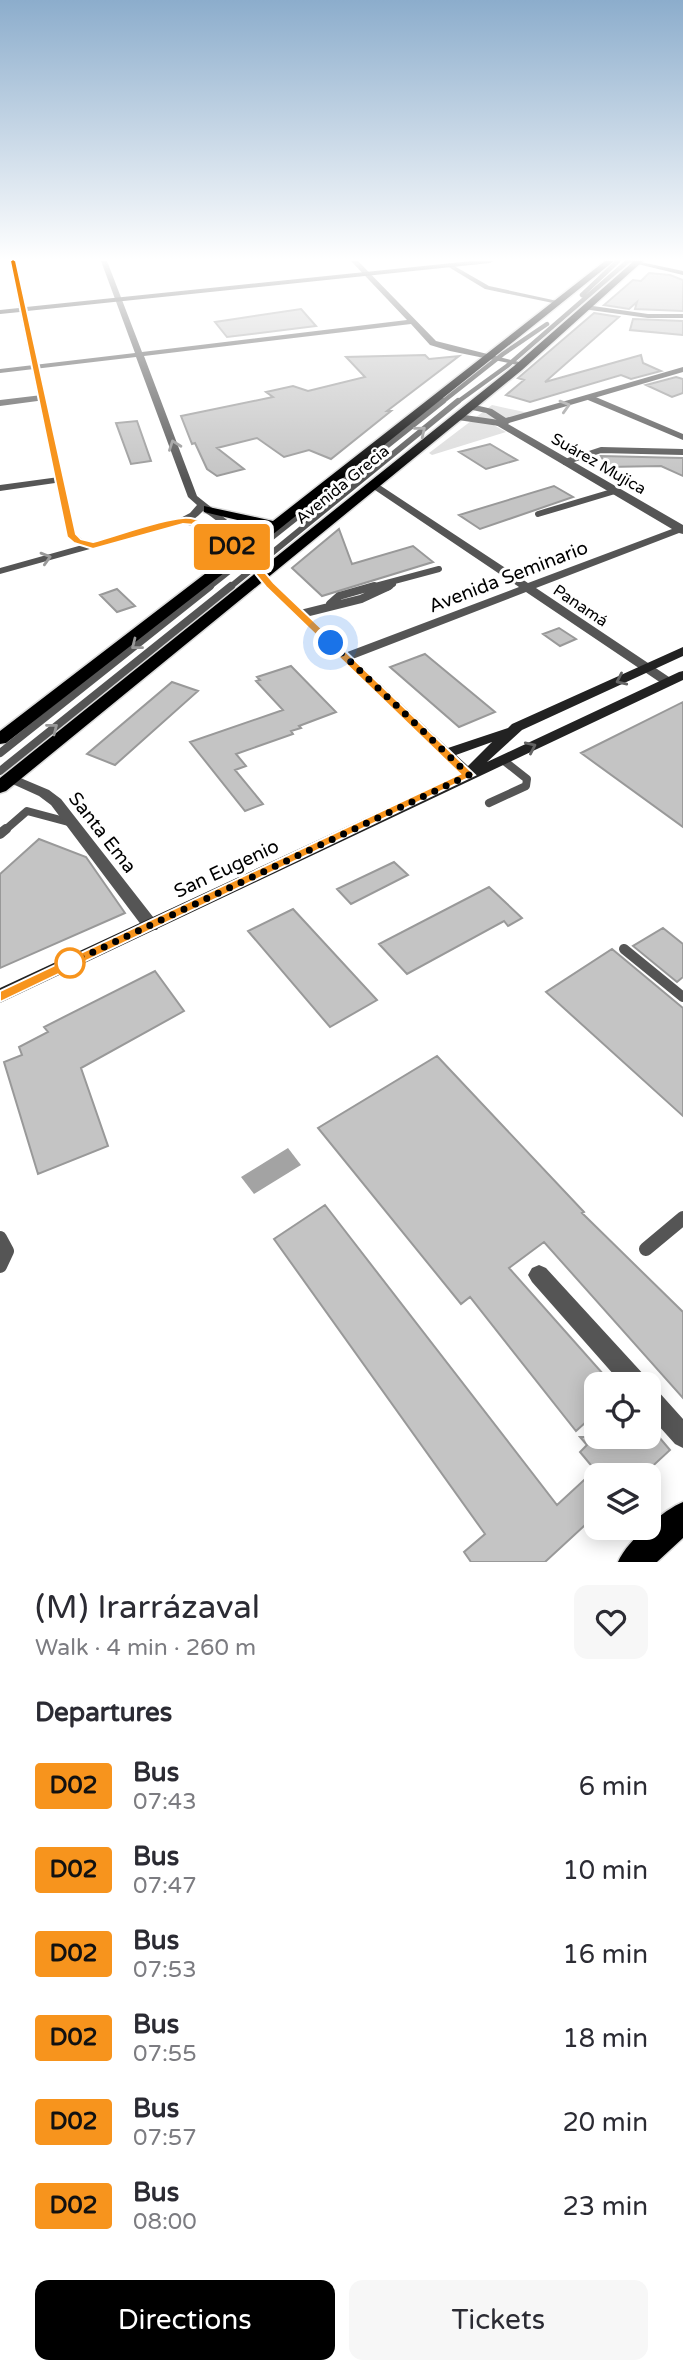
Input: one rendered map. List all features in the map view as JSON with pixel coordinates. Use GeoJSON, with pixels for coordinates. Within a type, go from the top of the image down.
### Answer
{"type":"FeatureCollection","features":[{"type":"Feature","properties":{"kind":"main road"},"geometry":{"type":"LineString","coordinates":[[29,334],[71,535],[78,541],[93,545],[178,522],[203,524],[251,563],[469,775]]}},
{"type":"Feature","properties":{"kind":"main road","name":"Avenida Grecia"},"geometry":{"type":"LineString","coordinates":[[4,779],[251,563],[275,525],[521,334]]}},
{"type":"Feature","properties":{"kind":"main road","name":"Avenida Grecia"},"geometry":{"type":"LineString","coordinates":[[0,739],[251,563],[372,484],[471,407],[553,334]]}},
{"type":"Feature","properties":{"kind":"main road"},"geometry":{"type":"LineString","coordinates":[[205,508],[275,525]]}},
{"type":"Feature","properties":{"kind":"main road","name":"San Eugenio"},"geometry":{"type":"LineString","coordinates":[[469,775],[475,765],[517,727],[683,651]]}},
{"type":"Feature","properties":{"kind":"main road","name":"San Eugenio"},"geometry":{"type":"LineString","coordinates":[[0,996],[683,675]]}},
{"type":"Feature","properties":{"kind":"main road"},"geometry":{"type":"LineString","coordinates":[[445,752],[457,751],[517,727]]}},
{"type":"Feature","properties":{"kind":"main road"},"geometry":{"type":"LineString","coordinates":[[634,1562],[683,1517]]}},
{"type":"Feature","properties":{"kind":"street"},"geometry":{"type":"LineString","coordinates":[[132,334],[192,497],[232,529],[251,563]]}},
{"type":"Feature","properties":{"kind":"street"},"geometry":{"type":"LineString","coordinates":[[0,371],[311,334]]}},
{"type":"Feature","properties":{"kind":"street"},"geometry":{"type":"LineString","coordinates":[[425,334],[438,345],[518,363]]}},
{"type":"Feature","properties":{"kind":"street"},"geometry":{"type":"LineString","coordinates":[[458,417],[502,423],[683,369]]}},
{"type":"Feature","properties":{"kind":"street"},"geometry":{"type":"LineString","coordinates":[[0,403],[41,398]]}},
{"type":"Feature","properties":{"kind":"street"},"geometry":{"type":"LineString","coordinates":[[591,398],[683,437]]}},
{"type":"Feature","properties":{"kind":"street"},"geometry":{"type":"LineString","coordinates":[[471,407],[489,411],[502,423]]}},
{"type":"Feature","properties":{"kind":"street","name":"Suárez Mujica"},"geometry":{"type":"LineString","coordinates":[[502,423],[682,529]]}},
{"type":"Feature","properties":{"kind":"street"},"geometry":{"type":"LineString","coordinates":[[0,488],[59,480]]}},
{"type":"Feature","properties":{"kind":"street","name":"Panamá"},"geometry":{"type":"LineString","coordinates":[[372,484],[667,682]]}},
{"type":"Feature","properties":{"kind":"street"},"geometry":{"type":"LineString","coordinates":[[178,522],[205,508]]}},
{"type":"Feature","properties":{"kind":"street","name":"Avenida Seminario"},"geometry":{"type":"LineString","coordinates":[[346,657],[682,529]]}},
{"type":"Feature","properties":{"kind":"street"},"geometry":{"type":"LineString","coordinates":[[0,571],[93,545]]}},
{"type":"Feature","properties":{"kind":"street","name":"Santa Ema"},"geometry":{"type":"LineString","coordinates":[[4,779],[50,797],[150,926]]}},
{"type":"Feature","properties":{"kind":"street"},"geometry":{"type":"LineString","coordinates":[[539,1275],[626,1372]]}},
{"type":"Feature","properties":{"kind":"street"},"geometry":{"type":"LineString","coordinates":[[661,1411],[683,1436]]}},
{"type":"Feature","properties":{"kind":"lane"},"geometry":{"type":"LineString","coordinates":[[251,563],[493,358],[533,334]]}},
{"type":"Feature","properties":{"kind":"lane"},"geometry":{"type":"LineString","coordinates":[[0,753],[251,563],[473,389],[518,363],[551,334]]}},
{"type":"Feature","properties":{"kind":"lane"},"geometry":{"type":"LineString","coordinates":[[565,462],[601,450],[683,452]]}},
{"type":"Feature","properties":{"kind":"lane"},"geometry":{"type":"LineString","coordinates":[[538,514],[615,491]]}},
{"type":"Feature","properties":{"kind":"lane"},"geometry":{"type":"LineString","coordinates":[[301,614],[382,591],[394,583],[439,569]]}},
{"type":"Feature","properties":{"kind":"lane"},"geometry":{"type":"LineString","coordinates":[[489,803],[526,786],[527,779],[503,760]]}},
{"type":"Feature","properties":{"kind":"lane"},"geometry":{"type":"LineString","coordinates":[[0,834],[27,811],[72,822]]}},
{"type":"Feature","properties":{"kind":"lane"},"geometry":{"type":"LineString","coordinates":[[624,949],[683,997]]}},
{"type":"Feature","properties":{"kind":"lane"},"geometry":{"type":"LineString","coordinates":[[646,1248],[683,1218]]}},
{"type":"Feature","properties":{"kind":"lane"},"geometry":{"type":"LineString","coordinates":[[0,1238],[7,1251],[0,1266]]}},
{"type":"Feature","properties":{"kind":"shaded area"},"geometry":{"type":"Polygon","coordinates":[[[492,405],[529,413],[492,424],[506,432],[432,455],[429,453],[492,405]]]}},
{"type":"Feature","properties":{"kind":"shaded area"},"geometry":{"type":"Polygon","coordinates":[[[288,1148],[301,1165],[254,1194],[241,1177],[288,1148]]]}},
{"type":"Feature","properties":{"kind":"building"},"geometry":{"type":"Polygon","coordinates":[[[225,334],[252,334],[227,337],[225,334]]]}},
{"type":"Feature","properties":{"kind":"building"},"geometry":{"type":"Polygon","coordinates":[[[570,334],[600,334],[545,382],[641,355],[643,363],[661,371],[631,379],[621,375],[530,402],[506,395],[524,380],[518,378],[570,334]]]}},
{"type":"Feature","properties":{"kind":"building"},"geometry":{"type":"Polygon","coordinates":[[[425,355],[429,359],[459,356],[387,411],[391,411],[331,459],[309,450],[284,457],[257,438],[217,448],[244,469],[217,476],[207,469],[195,443],[192,444],[181,416],[273,397],[266,392],[293,386],[308,391],[365,377],[346,357],[425,355]]]}},
{"type":"Feature","properties":{"kind":"building"},"geometry":{"type":"Polygon","coordinates":[[[676,377],[683,379],[683,393],[672,397],[646,385],[676,377]]]}},
{"type":"Feature","properties":{"kind":"building"},"geometry":{"type":"Polygon","coordinates":[[[137,421],[151,461],[131,464],[116,423],[137,421]]]}},
{"type":"Feature","properties":{"kind":"building"},"geometry":{"type":"Polygon","coordinates":[[[490,444],[517,460],[486,469],[459,452],[490,444]]]}},
{"type":"Feature","properties":{"kind":"building"},"geometry":{"type":"Polygon","coordinates":[[[601,456],[683,458],[683,476],[661,466],[607,467],[601,456]]]}},
{"type":"Feature","properties":{"kind":"building"},"geometry":{"type":"Polygon","coordinates":[[[554,486],[573,497],[480,529],[459,515],[554,486]]]}},
{"type":"Feature","properties":{"kind":"building"},"geometry":{"type":"Polygon","coordinates":[[[339,529],[352,564],[413,546],[433,562],[322,596],[292,568],[339,529]]]}},
{"type":"Feature","properties":{"kind":"building"},"geometry":{"type":"Polygon","coordinates":[[[117,589],[135,606],[117,612],[100,595],[117,589]]]}},
{"type":"Feature","properties":{"kind":"building"},"geometry":{"type":"Polygon","coordinates":[[[559,628],[576,639],[560,646],[543,634],[559,628]]]}},
{"type":"Feature","properties":{"kind":"building"},"geometry":{"type":"Polygon","coordinates":[[[425,654],[495,712],[459,727],[390,667],[425,654]]]}},
{"type":"Feature","properties":{"kind":"building"},"geometry":{"type":"Polygon","coordinates":[[[291,666],[336,712],[299,726],[301,728],[291,731],[293,734],[236,754],[246,766],[235,770],[263,804],[245,811],[190,742],[283,710],[256,681],[260,680],[257,677],[291,666]]]}},
{"type":"Feature","properties":{"kind":"building"},"geometry":{"type":"Polygon","coordinates":[[[172,682],[198,691],[115,765],[87,754],[172,682]]]}},
{"type":"Feature","properties":{"kind":"building"},"geometry":{"type":"Polygon","coordinates":[[[683,702],[683,827],[581,753],[683,702]]]}},
{"type":"Feature","properties":{"kind":"building"},"geometry":{"type":"Polygon","coordinates":[[[39,839],[86,857],[125,913],[0,968],[0,874],[39,839]]]}},
{"type":"Feature","properties":{"kind":"building"},"geometry":{"type":"Polygon","coordinates":[[[394,862],[408,875],[351,904],[337,889],[394,862]]]}},
{"type":"Feature","properties":{"kind":"building"},"geometry":{"type":"Polygon","coordinates":[[[489,887],[522,918],[508,926],[504,921],[407,974],[379,944],[489,887]]]}},
{"type":"Feature","properties":{"kind":"building"},"geometry":{"type":"Polygon","coordinates":[[[293,909],[377,1000],[330,1027],[248,931],[293,909]]]}},
{"type":"Feature","properties":{"kind":"building"},"geometry":{"type":"Polygon","coordinates":[[[663,928],[683,944],[683,977],[677,982],[633,946],[663,928]]]}},
{"type":"Feature","properties":{"kind":"building"},"geometry":{"type":"Polygon","coordinates":[[[612,949],[683,1008],[683,1116],[546,992],[612,949]]]}},
{"type":"Feature","properties":{"kind":"building"},"geometry":{"type":"Polygon","coordinates":[[[155,971],[184,1011],[81,1068],[108,1146],[38,1174],[4,1062],[22,1055],[19,1047],[48,1032],[44,1027],[155,971]]]}},
{"type":"Feature","properties":{"kind":"building"},"geometry":{"type":"Polygon","coordinates":[[[437,1056],[584,1212],[582,1213],[683,1312],[683,1398],[544,1242],[509,1268],[601,1372],[584,1372],[584,1424],[576,1431],[470,1297],[461,1304],[318,1128],[437,1056]]]}},
{"type":"Feature","properties":{"kind":"building"},"geometry":{"type":"Polygon","coordinates":[[[325,1205],[557,1505],[584,1480],[584,1526],[545,1562],[471,1562],[464,1552],[485,1534],[274,1239],[325,1205]]]}},
{"type":"Feature","properties":{"kind":"building"},"geometry":{"type":"Polygon","coordinates":[[[661,1439],[670,1450],[656,1463],[589,1463],[580,1452],[584,1448],[661,1449],[661,1439]]]}},
{"type":"Feature","properties":{"kind":"bus line","name":"D02"},"geometry":{"type":"LineString","coordinates":[[0,996],[362,828],[469,775],[270,585],[242,552],[203,524],[183,521],[93,545],[78,541],[71,535],[29,334]]}},
{"type":"Feature","properties":{"kind":"route"},"geometry":{"type":"LineString","coordinates":[[70,963],[362,828],[469,775],[331,643]]}}]}
